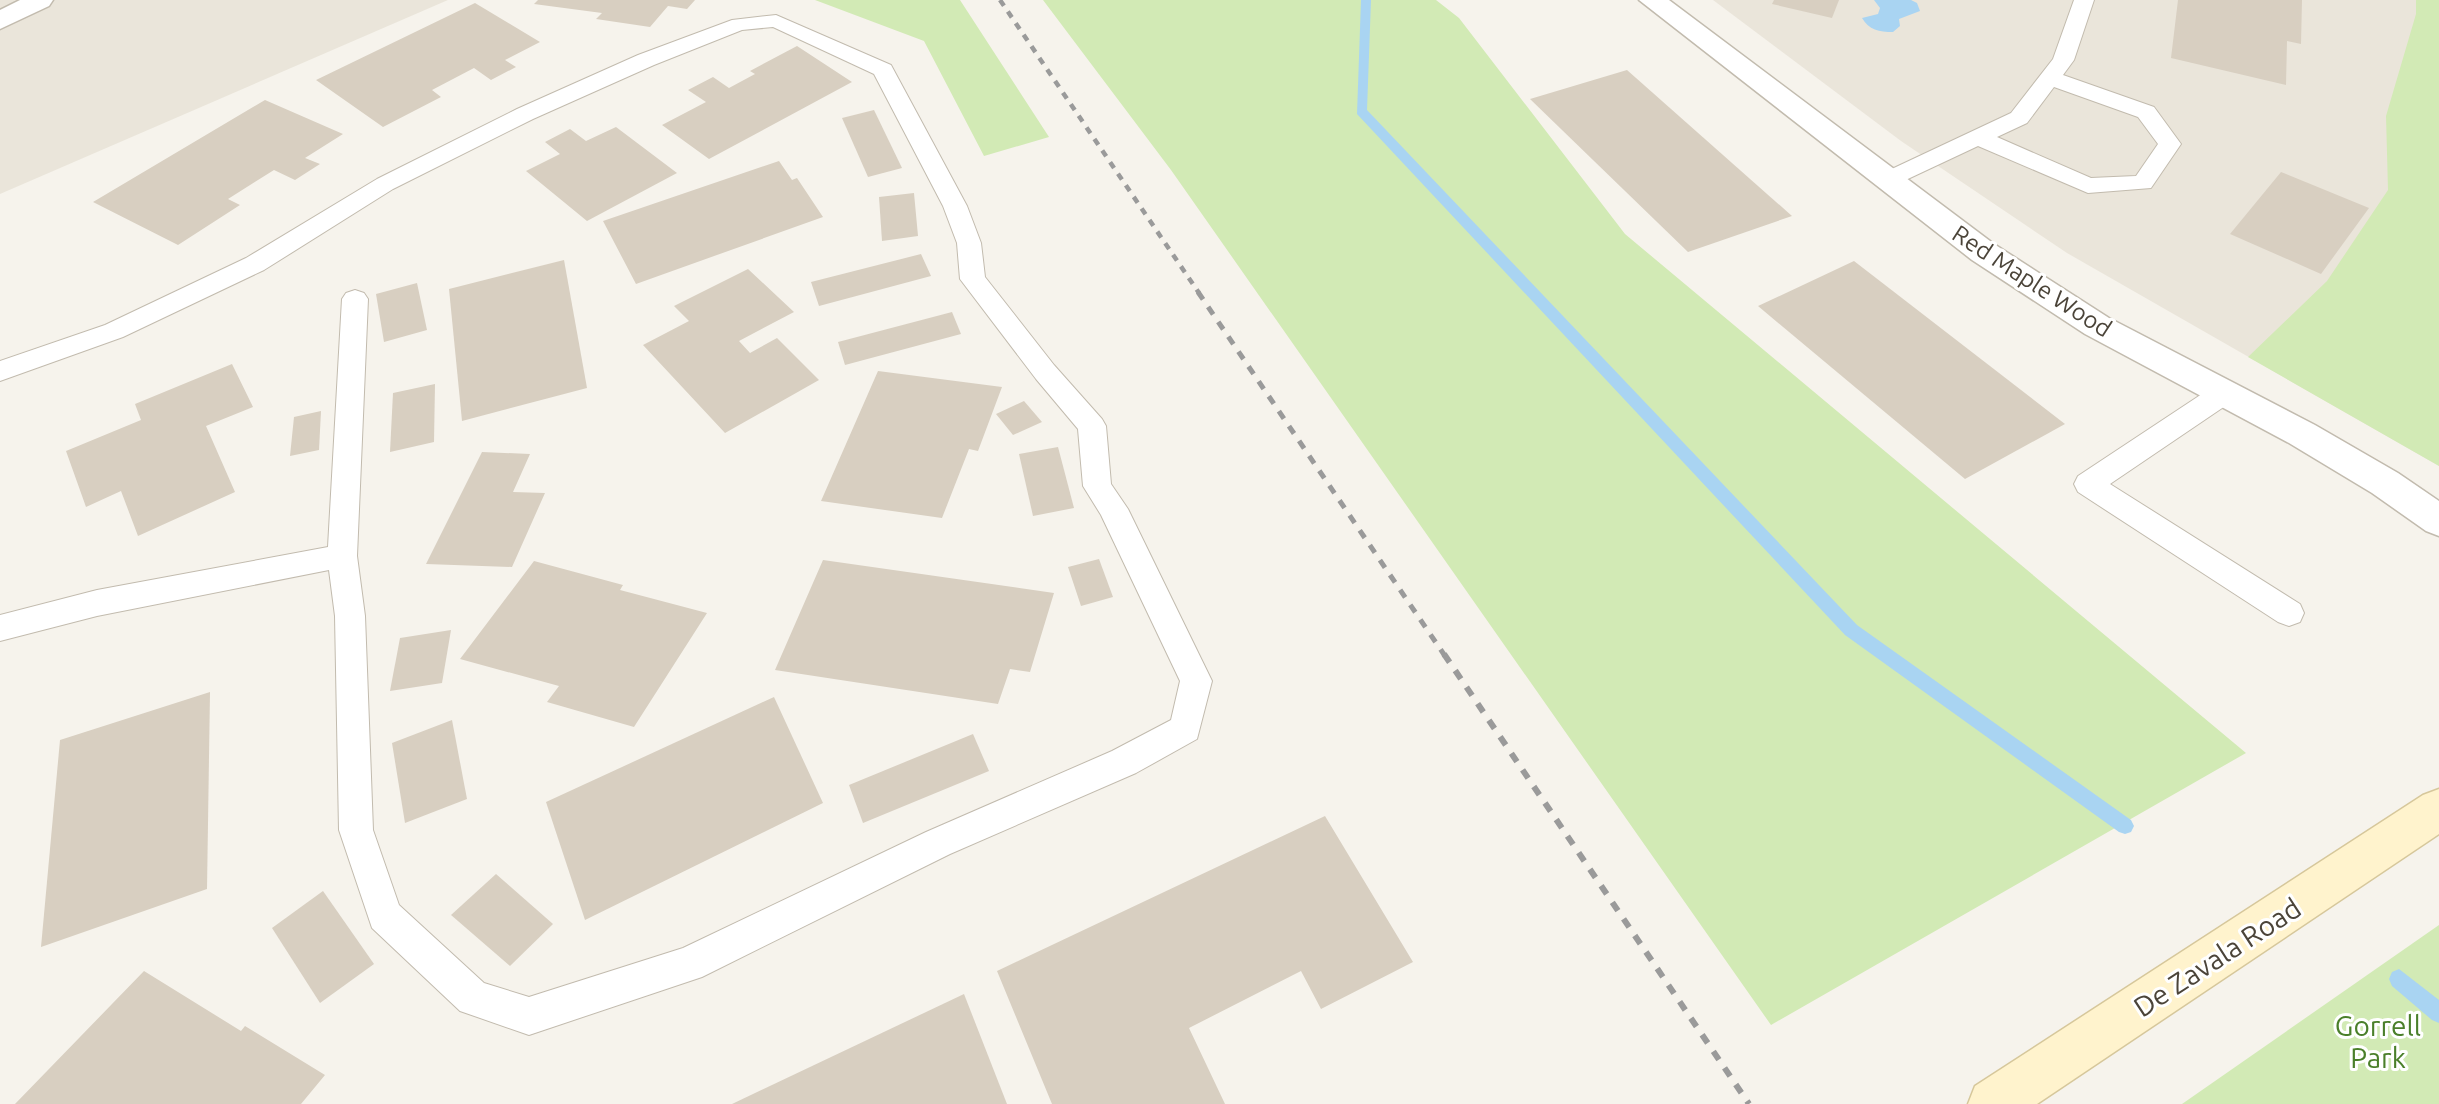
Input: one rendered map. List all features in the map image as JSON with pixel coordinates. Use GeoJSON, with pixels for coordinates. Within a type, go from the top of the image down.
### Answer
{"type":"FeatureCollection","features":[{"type":"Feature","properties":{"kind":"main road","name":"De Zavala Road"},"geometry":{"type":"LineString","coordinates":[[1993,1104],[2439,809]]}},
{"type":"Feature","properties":{"kind":"street"},"geometry":{"type":"LineString","coordinates":[[0,21],[40,0]]}},
{"type":"Feature","properties":{"kind":"street","name":"Red Maple Wood"},"geometry":{"type":"LineString","coordinates":[[1652,0],[1983,252],[2097,326],[2385,483],[2439,520]]}},
{"type":"Feature","properties":{"kind":"lane"},"geometry":{"type":"LineString","coordinates":[[1886,180],[2019,118],[2063,60],[2084,0]]}},
{"type":"Feature","properties":{"kind":"lane"},"geometry":{"type":"LineString","coordinates":[[0,371],[114,331],[255,264],[385,184],[525,114],[646,60],[739,24],[776,21],[883,70],[955,206],[969,243],[974,279],[1045,372],[1092,426],[1097,485],[1113,509],[1196,681],[1185,729],[1124,762],[938,843],[689,964],[529,1016],[472,998],[385,916],[356,830],[351,616],[342,556],[355,299]]}},
{"type":"Feature","properties":{"kind":"lane"},"geometry":{"type":"LineString","coordinates":[[1978,136],[2088,186],[2143,183],[2170,144],[2146,112],[2050,78]]}},
{"type":"Feature","properties":{"kind":"lane"},"geometry":{"type":"LineString","coordinates":[[2224,393],[2088,484],[2289,613]]}},
{"type":"Feature","properties":{"kind":"lane"},"geometry":{"type":"LineString","coordinates":[[0,628],[97,603],[342,556]]}},
{"type":"Feature","properties":{"kind":"shaded area"},"geometry":{"type":"Polygon","coordinates":[[[0,0],[448,0],[0,194],[0,0]]]}},
{"type":"Feature","properties":{"kind":"shaded area"},"geometry":{"type":"Polygon","coordinates":[[[1713,0],[2439,0],[2439,466],[2067,253],[1901,141],[1713,0]]]}},
{"type":"Feature","properties":{"kind":"green space"},"geometry":{"type":"Polygon","coordinates":[[[815,0],[960,0],[1049,137],[984,156],[924,41],[815,0]]]}},
{"type":"Feature","properties":{"kind":"green space"},"geometry":{"type":"Polygon","coordinates":[[[1043,0],[1436,0],[1459,18],[1625,234],[2246,753],[1771,1025],[1171,170],[1043,0]]]}},
{"type":"Feature","properties":{"kind":"green space"},"geometry":{"type":"Polygon","coordinates":[[[2416,0],[2439,0],[2439,466],[2248,357],[2327,281],[2388,190],[2386,116],[2416,14],[2416,0]]]}},
{"type":"Feature","properties":{"kind":"green space","name":"Gorrell Park"},"geometry":{"type":"Polygon","coordinates":[[[2439,925],[2439,1104],[2182,1104],[2439,925]]]}},
{"type":"Feature","properties":{"kind":"water"},"geometry":{"type":"Polygon","coordinates":[[[1874,0],[1911,0],[1917,3],[1920,11],[1899,19],[1900,26],[1893,32],[1879,31],[1871,28],[1862,18],[1878,14],[1880,8],[1874,0]]]}},
{"type":"Feature","properties":{"kind":"building"},"geometry":{"type":"Polygon","coordinates":[[[538,0],[695,0],[687,9],[668,6],[650,27],[596,19],[602,13],[534,4],[538,0]]]}},
{"type":"Feature","properties":{"kind":"building"},"geometry":{"type":"Polygon","coordinates":[[[1774,0],[1839,0],[1832,18],[1772,4],[1774,0]]]}},
{"type":"Feature","properties":{"kind":"building"},"geometry":{"type":"Polygon","coordinates":[[[2178,0],[2302,0],[2301,44],[2287,41],[2286,85],[2171,58],[2178,0]]]}},
{"type":"Feature","properties":{"kind":"building"},"geometry":{"type":"Polygon","coordinates":[[[475,3],[540,42],[505,60],[516,67],[491,80],[474,68],[432,90],[441,97],[383,127],[316,80],[475,3]]]}},
{"type":"Feature","properties":{"kind":"building"},"geometry":{"type":"Polygon","coordinates":[[[797,46],[852,82],[709,159],[662,125],[706,102],[688,90],[713,77],[729,88],[755,74],[750,71],[797,46]]]}},
{"type":"Feature","properties":{"kind":"building"},"geometry":{"type":"Polygon","coordinates":[[[1627,70],[1792,216],[1688,252],[1530,99],[1627,70]]]}},
{"type":"Feature","properties":{"kind":"building"},"geometry":{"type":"Polygon","coordinates":[[[265,100],[343,134],[305,158],[320,164],[295,180],[274,170],[228,199],[240,205],[178,245],[93,202],[265,100]]]}},
{"type":"Feature","properties":{"kind":"building"},"geometry":{"type":"Polygon","coordinates":[[[874,110],[902,168],[868,177],[842,118],[874,110]]]}},
{"type":"Feature","properties":{"kind":"building"},"geometry":{"type":"Polygon","coordinates":[[[616,127],[677,173],[587,221],[526,171],[560,154],[545,142],[570,129],[586,141],[616,127]]]}},
{"type":"Feature","properties":{"kind":"building"},"geometry":{"type":"Polygon","coordinates":[[[779,161],[792,180],[797,178],[823,217],[636,284],[603,221],[779,161]]]}},
{"type":"Feature","properties":{"kind":"building"},"geometry":{"type":"Polygon","coordinates":[[[2281,172],[2369,208],[2321,274],[2230,234],[2281,172]]]}},
{"type":"Feature","properties":{"kind":"building"},"geometry":{"type":"Polygon","coordinates":[[[914,193],[918,236],[882,241],[879,197],[914,193]]]}},
{"type":"Feature","properties":{"kind":"building"},"geometry":{"type":"Polygon","coordinates":[[[921,254],[931,276],[819,306],[811,282],[921,254]]]}},
{"type":"Feature","properties":{"kind":"building"},"geometry":{"type":"Polygon","coordinates":[[[564,260],[587,388],[462,421],[449,289],[564,260]]]}},
{"type":"Feature","properties":{"kind":"building"},"geometry":{"type":"Polygon","coordinates":[[[1854,261],[2065,424],[1965,479],[1758,306],[1854,261]]]}},
{"type":"Feature","properties":{"kind":"building"},"geometry":{"type":"Polygon","coordinates":[[[748,269],[794,312],[739,341],[750,353],[777,338],[819,380],[725,433],[643,345],[689,321],[674,306],[748,269]]]}},
{"type":"Feature","properties":{"kind":"building"},"geometry":{"type":"Polygon","coordinates":[[[417,283],[427,330],[384,342],[376,294],[417,283]]]}},
{"type":"Feature","properties":{"kind":"building"},"geometry":{"type":"Polygon","coordinates":[[[952,312],[961,334],[845,365],[838,342],[952,312]]]}},
{"type":"Feature","properties":{"kind":"building"},"geometry":{"type":"Polygon","coordinates":[[[232,364],[253,407],[206,426],[235,492],[138,536],[121,491],[86,507],[66,451],[141,420],[135,404],[232,364]]]}},
{"type":"Feature","properties":{"kind":"building"},"geometry":{"type":"Polygon","coordinates":[[[878,371],[1002,387],[978,451],[969,449],[942,518],[821,501],[878,371]]]}},
{"type":"Feature","properties":{"kind":"building"},"geometry":{"type":"Polygon","coordinates":[[[435,384],[434,442],[390,452],[393,393],[435,384]]]}},
{"type":"Feature","properties":{"kind":"building"},"geometry":{"type":"Polygon","coordinates":[[[1024,401],[1042,422],[1013,435],[996,414],[1024,401]]]}},
{"type":"Feature","properties":{"kind":"building"},"geometry":{"type":"Polygon","coordinates":[[[321,411],[319,450],[290,456],[294,417],[321,411]]]}},
{"type":"Feature","properties":{"kind":"building"},"geometry":{"type":"Polygon","coordinates":[[[1058,447],[1074,508],[1033,516],[1019,454],[1058,447]]]}},
{"type":"Feature","properties":{"kind":"building"},"geometry":{"type":"Polygon","coordinates":[[[482,452],[530,454],[513,492],[545,493],[512,567],[426,564],[482,452]]]}},
{"type":"Feature","properties":{"kind":"building"},"geometry":{"type":"Polygon","coordinates":[[[1099,559],[1113,597],[1081,606],[1068,567],[1099,559]]]}},
{"type":"Feature","properties":{"kind":"building"},"geometry":{"type":"Polygon","coordinates":[[[823,560],[1054,593],[1030,672],[1010,669],[998,704],[775,670],[823,560]]]}},
{"type":"Feature","properties":{"kind":"building"},"geometry":{"type":"Polygon","coordinates":[[[534,561],[623,585],[620,590],[707,613],[634,727],[547,702],[559,686],[460,659],[534,561]]]}},
{"type":"Feature","properties":{"kind":"building"},"geometry":{"type":"Polygon","coordinates":[[[451,630],[442,683],[390,691],[400,638],[451,630]]]}},
{"type":"Feature","properties":{"kind":"building"},"geometry":{"type":"Polygon","coordinates":[[[210,692],[207,889],[41,947],[60,740],[210,692]]]}},
{"type":"Feature","properties":{"kind":"building"},"geometry":{"type":"Polygon","coordinates":[[[774,697],[823,803],[585,920],[546,802],[774,697]]]}},
{"type":"Feature","properties":{"kind":"building"},"geometry":{"type":"Polygon","coordinates":[[[452,720],[467,799],[405,823],[392,743],[452,720]]]}},
{"type":"Feature","properties":{"kind":"building"},"geometry":{"type":"Polygon","coordinates":[[[973,734],[989,771],[863,823],[849,785],[973,734]]]}},
{"type":"Feature","properties":{"kind":"building"},"geometry":{"type":"Polygon","coordinates":[[[1325,816],[1413,962],[1321,1009],[1301,971],[1189,1028],[1225,1104],[1052,1104],[997,971],[1325,816]]]}},
{"type":"Feature","properties":{"kind":"building"},"geometry":{"type":"Polygon","coordinates":[[[496,874],[553,924],[510,966],[451,915],[496,874]]]}},
{"type":"Feature","properties":{"kind":"building"},"geometry":{"type":"Polygon","coordinates":[[[323,891],[374,964],[320,1003],[272,928],[323,891]]]}},
{"type":"Feature","properties":{"kind":"building"},"geometry":{"type":"Polygon","coordinates":[[[144,971],[241,1031],[245,1026],[325,1075],[301,1104],[15,1104],[144,971]]]}},
{"type":"Feature","properties":{"kind":"building"},"geometry":{"type":"Polygon","coordinates":[[[964,994],[1007,1104],[732,1104],[964,994]]]}},
{"type":"Feature","properties":{"kind":"waterway"},"geometry":{"type":"LineString","coordinates":[[1366,0],[1361,111],[1851,630],[2125,826]]}},
{"type":"Feature","properties":{"kind":"waterway"},"geometry":{"type":"LineString","coordinates":[[2399,979],[2439,1013]]}},
{"type":"Feature","properties":{"kind":"railway"},"geometry":{"type":"LineString","coordinates":[[1000,0],[1199,293]]}},
{"type":"Feature","properties":{"kind":"railway"},"geometry":{"type":"LineString","coordinates":[[1198,292],[1445,656]]}},
{"type":"Feature","properties":{"kind":"railway"},"geometry":{"type":"LineString","coordinates":[[1444,654],[1749,1104]]}}]}
